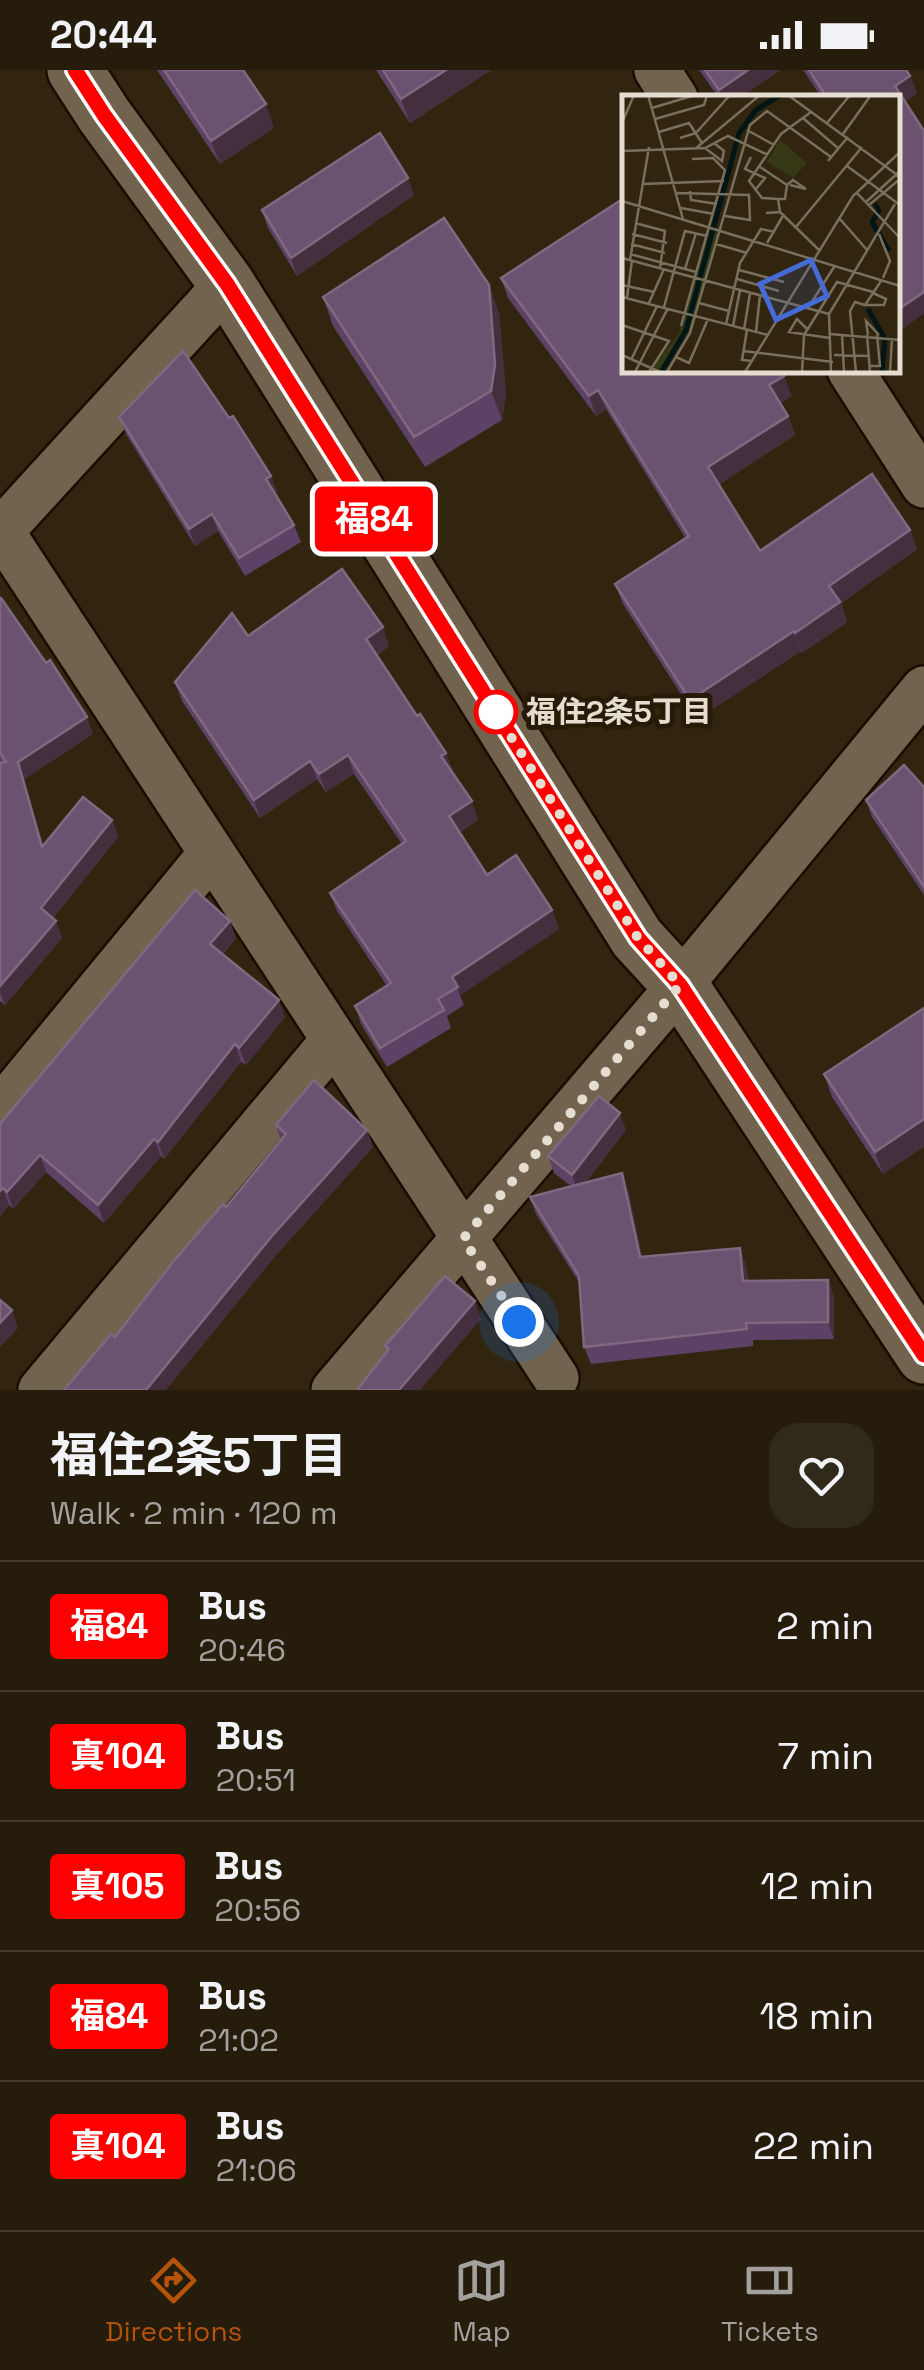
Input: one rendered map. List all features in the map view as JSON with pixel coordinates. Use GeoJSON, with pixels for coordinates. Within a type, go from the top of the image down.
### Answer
{"type":"FeatureCollection","features":[{"type":"Feature","properties":{"kind":"street"},"geometry":{"type":"LineString","coordinates":[[75,70],[227,284],[638,938],[680,985],[924,1356]]}},
{"type":"Feature","properties":{"kind":"street"},"geometry":{"type":"LineString","coordinates":[[657,70],[672,95]]}},
{"type":"Feature","properties":{"kind":"street"},"geometry":{"type":"LineString","coordinates":[[227,284],[0,532],[556,1378]]}},
{"type":"Feature","properties":{"kind":"street"},"geometry":{"type":"LineString","coordinates":[[851,372],[924,485]]}},
{"type":"Feature","properties":{"kind":"street"},"geometry":{"type":"LineString","coordinates":[[334,1390],[680,985],[924,690]]}},
{"type":"Feature","properties":{"kind":"street"},"geometry":{"type":"LineString","coordinates":[[6,1090],[210,855]]}},
{"type":"Feature","properties":{"kind":"street"},"geometry":{"type":"LineString","coordinates":[[41,1390],[334,1040]]}},
{"type":"Feature","properties":{"kind":"building"},"geometry":{"type":"Polygon","coordinates":[[[164,70],[243,70],[266,104],[211,141],[164,70]]]}},
{"type":"Feature","properties":{"kind":"building"},"geometry":{"type":"Polygon","coordinates":[[[383,70],[446,70],[401,99],[383,70]]]}},
{"type":"Feature","properties":{"kind":"building"},"geometry":{"type":"Polygon","coordinates":[[[705,70],[748,70],[719,90],[705,70]]]}},
{"type":"Feature","properties":{"kind":"building"},"geometry":{"type":"Polygon","coordinates":[[[809,70],[906,70],[910,76],[895,86],[924,131],[924,292],[899,309],[899,95],[825,95],[809,70]]]}},
{"type":"Feature","properties":{"kind":"building"},"geometry":{"type":"Polygon","coordinates":[[[380,133],[408,178],[291,258],[262,210],[380,133]]]}},
{"type":"Feature","properties":{"kind":"building"},"geometry":{"type":"Polygon","coordinates":[[[622,199],[622,372],[782,372],[784,376],[769,385],[788,416],[708,467],[760,551],[872,474],[910,530],[829,586],[840,602],[690,700],[615,584],[689,536],[598,390],[589,396],[501,278],[622,199]]]}},
{"type":"Feature","properties":{"kind":"building"},"geometry":{"type":"Polygon","coordinates":[[[444,218],[489,285],[495,365],[491,391],[414,437],[323,297],[444,218]]]}},
{"type":"Feature","properties":{"kind":"building"},"geometry":{"type":"Polygon","coordinates":[[[183,351],[229,418],[233,416],[271,476],[266,479],[294,525],[239,558],[212,514],[189,529],[119,417],[183,351]]]}},
{"type":"Feature","properties":{"kind":"building"},"geometry":{"type":"Polygon","coordinates":[[[342,569],[383,627],[366,639],[446,753],[441,756],[472,801],[449,816],[487,875],[516,855],[552,910],[452,977],[458,987],[438,999],[444,1010],[380,1048],[355,1006],[391,983],[330,893],[406,841],[348,755],[319,774],[310,761],[254,800],[175,682],[232,613],[248,636],[342,569]]]}},
{"type":"Feature","properties":{"kind":"building"},"geometry":{"type":"Polygon","coordinates":[[[0,598],[46,663],[50,660],[87,717],[18,762],[42,847],[83,797],[112,820],[41,908],[56,921],[0,986],[0,763],[6,762],[0,753],[0,598]]]}},
{"type":"Feature","properties":{"kind":"building"},"geometry":{"type":"Polygon","coordinates":[[[904,765],[924,787],[924,887],[866,800],[904,765]]]}},
{"type":"Feature","properties":{"kind":"building"},"geometry":{"type":"Polygon","coordinates":[[[195,890],[230,921],[210,944],[279,1000],[239,1048],[235,1044],[158,1142],[154,1139],[98,1205],[40,1155],[7,1192],[3,1188],[0,1191],[0,1124],[195,890]]]}},
{"type":"Feature","properties":{"kind":"building"},"geometry":{"type":"Polygon","coordinates":[[[924,1008],[924,1119],[875,1152],[824,1074],[924,1008]]]}},
{"type":"Feature","properties":{"kind":"building"},"geometry":{"type":"Polygon","coordinates":[[[314,1080],[367,1130],[272,1236],[146,1390],[64,1390],[111,1334],[115,1337],[173,1262],[223,1204],[226,1207],[286,1134],[276,1125],[314,1080]]]}},
{"type":"Feature","properties":{"kind":"building"},"geometry":{"type":"Polygon","coordinates":[[[599,1096],[620,1113],[572,1175],[548,1156],[599,1096]]]}},
{"type":"Feature","properties":{"kind":"building"},"geometry":{"type":"Polygon","coordinates":[[[622,1173],[640,1257],[740,1248],[743,1281],[828,1280],[828,1322],[746,1323],[747,1329],[584,1347],[579,1276],[530,1197],[622,1173]]]}},
{"type":"Feature","properties":{"kind":"building"},"geometry":{"type":"Polygon","coordinates":[[[445,1276],[475,1301],[399,1390],[357,1390],[389,1349],[385,1346],[445,1276]]]}},
{"type":"Feature","properties":{"kind":"building"},"geometry":{"type":"Polygon","coordinates":[[[0,1300],[12,1310],[0,1323],[0,1300]]]}},
{"type":"Feature","properties":{"kind":"bus line","name":"福84"},"geometry":{"type":"LineString","coordinates":[[75,70],[227,284],[638,938],[680,985],[924,1355]]}},
{"type":"Feature","properties":{"kind":"place","name":"福住2条5丁目"},"geometry":{"type":"Point","coordinates":[496,712]}},
{"type":"Feature","properties":{"kind":"route"},"geometry":{"type":"LineString","coordinates":[[496,712],[638,938],[680,985],[463,1239],[519,1322]]}}]}
